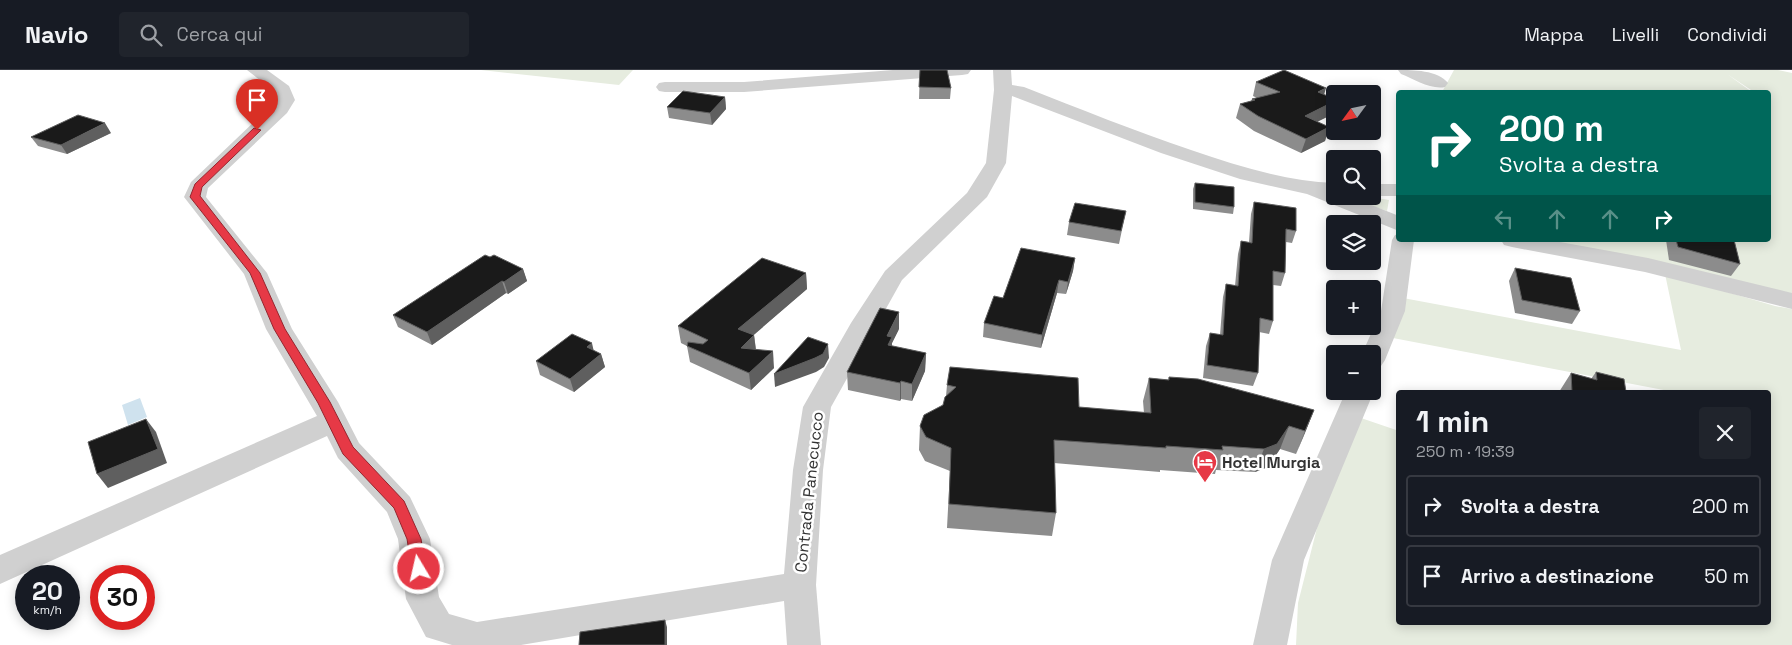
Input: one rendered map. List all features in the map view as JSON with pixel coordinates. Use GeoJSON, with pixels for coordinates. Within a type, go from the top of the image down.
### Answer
{"type":"FeatureCollection","features":[{"type":"Feature","properties":{"kind":"street"},"geometry":{"type":"LineString","coordinates":[[256,70],[283,90],[286,100],[280,109],[198,186],[195,197],[255,273],[279,329],[348,450],[399,505],[414,539],[423,599],[438,626],[477,637],[800,585]]}},
{"type":"Feature","properties":{"kind":"street"},"geometry":{"type":"LineString","coordinates":[[665,87],[744,87],[962,70]]}},
{"type":"Feature","properties":{"kind":"street"},"geometry":{"type":"LineString","coordinates":[[1407,70],[1439,82]]}},
{"type":"Feature","properties":{"kind":"street"},"geometry":{"type":"LineString","coordinates":[[1003,80],[1018,91],[1164,149],[1263,180],[1312,189],[1326,190]]}},
{"type":"Feature","properties":{"kind":"street","name":"Contrada Panecucco"},"geometry":{"type":"LineString","coordinates":[[804,645],[800,585],[808,470],[817,407],[893,276],[976,197],[996,164],[1003,80]]}},
{"type":"Feature","properties":{"kind":"street"},"geometry":{"type":"LineString","coordinates":[[1312,189],[1396,223]]}},
{"type":"Feature","properties":{"kind":"street"},"geometry":{"type":"LineString","coordinates":[[1381,190],[1396,190]]}},
{"type":"Feature","properties":{"kind":"street"},"geometry":{"type":"LineString","coordinates":[[1378,345],[1393,311],[1403,242]]}},
{"type":"Feature","properties":{"kind":"street"},"geometry":{"type":"LineString","coordinates":[[1522,242],[1648,266],[1792,301]]}},
{"type":"Feature","properties":{"kind":"street"},"geometry":{"type":"LineString","coordinates":[[1270,645],[1288,560],[1356,400]]}},
{"type":"Feature","properties":{"kind":"street"},"geometry":{"type":"LineString","coordinates":[[0,570],[333,421]]}},
{"type":"Feature","properties":{"kind":"shaded area"},"geometry":{"type":"Polygon","coordinates":[[[481,70],[633,70],[619,85],[481,70]]]}},
{"type":"Feature","properties":{"kind":"shaded area"},"geometry":{"type":"Polygon","coordinates":[[[1454,70],[1778,70],[1792,73],[1792,297],[1535,242],[1771,242],[1771,90],[1751,90],[1727,74],[1749,90],[1443,90],[1454,70]]]}},
{"type":"Feature","properties":{"kind":"shaded area"},"geometry":{"type":"Polygon","coordinates":[[[1381,199],[1389,200],[1387,211],[1369,205],[1381,205],[1381,199]]]}},
{"type":"Feature","properties":{"kind":"shaded area"},"geometry":{"type":"Polygon","coordinates":[[[1665,274],[1775,306],[1792,309],[1792,645],[1296,645],[1298,603],[1317,528],[1361,418],[1396,430],[1396,625],[1771,625],[1771,390],[1664,390],[1393,338],[1403,298],[1681,350],[1665,274]]]}},
{"type":"Feature","properties":{"kind":"water"},"geometry":{"type":"Polygon","coordinates":[[[140,398],[147,417],[128,425],[122,405],[140,398]]]}},
{"type":"Feature","properties":{"kind":"building"},"geometry":{"type":"Polygon","coordinates":[[[920,70],[947,70],[951,88],[919,87],[920,70]]]}},
{"type":"Feature","properties":{"kind":"building"},"geometry":{"type":"Polygon","coordinates":[[[1284,70],[1326,88],[1318,92],[1326,95],[1326,106],[1305,116],[1326,126],[1326,129],[1306,139],[1258,116],[1240,104],[1280,92],[1256,82],[1284,70]]]}},
{"type":"Feature","properties":{"kind":"building"},"geometry":{"type":"Polygon","coordinates":[[[683,91],[725,97],[710,113],[667,107],[683,91]]]}},
{"type":"Feature","properties":{"kind":"building"},"geometry":{"type":"Polygon","coordinates":[[[78,115],[105,123],[61,145],[31,137],[78,115]]]}},
{"type":"Feature","properties":{"kind":"building"},"geometry":{"type":"Polygon","coordinates":[[[1195,183],[1234,187],[1234,207],[1195,202],[1195,183]]]}},
{"type":"Feature","properties":{"kind":"building"},"geometry":{"type":"Polygon","coordinates":[[[1254,202],[1296,208],[1296,231],[1286,229],[1285,273],[1273,271],[1273,321],[1260,318],[1258,373],[1207,365],[1210,333],[1223,335],[1226,284],[1238,286],[1241,241],[1252,243],[1254,202]]]}},
{"type":"Feature","properties":{"kind":"building"},"geometry":{"type":"Polygon","coordinates":[[[1075,203],[1126,211],[1121,231],[1069,222],[1075,203]]]}},
{"type":"Feature","properties":{"kind":"building"},"geometry":{"type":"Polygon","coordinates":[[[1677,242],[1734,242],[1740,264],[1678,247],[1677,242]]]}},
{"type":"Feature","properties":{"kind":"building"},"geometry":{"type":"Polygon","coordinates":[[[1021,248],[1075,258],[1068,282],[1059,280],[1042,335],[984,323],[994,296],[1003,298],[1021,248]]]}},
{"type":"Feature","properties":{"kind":"building"},"geometry":{"type":"Polygon","coordinates":[[[485,255],[490,257],[494,255],[523,269],[427,332],[393,315],[485,255]]]}},
{"type":"Feature","properties":{"kind":"building"},"geometry":{"type":"Polygon","coordinates":[[[762,258],[806,273],[738,329],[754,335],[741,348],[773,351],[749,373],[687,346],[688,342],[703,344],[708,340],[678,326],[762,258]]]}},
{"type":"Feature","properties":{"kind":"building"},"geometry":{"type":"Polygon","coordinates":[[[1515,268],[1571,278],[1580,311],[1522,300],[1515,268]]]}},
{"type":"Feature","properties":{"kind":"building"},"geometry":{"type":"Polygon","coordinates":[[[880,308],[899,312],[887,336],[892,337],[888,345],[926,353],[912,384],[847,372],[880,308]]]}},
{"type":"Feature","properties":{"kind":"building"},"geometry":{"type":"Polygon","coordinates":[[[572,334],[592,343],[587,347],[601,354],[570,379],[536,361],[572,334]]]}},
{"type":"Feature","properties":{"kind":"building"},"geometry":{"type":"Polygon","coordinates":[[[808,337],[828,344],[823,354],[774,374],[808,337]]]}},
{"type":"Feature","properties":{"kind":"building"},"geometry":{"type":"Polygon","coordinates":[[[950,367],[1078,378],[1079,407],[1151,413],[1149,378],[1169,380],[1169,377],[1198,379],[1314,410],[1305,431],[1289,426],[1277,444],[1264,449],[1222,446],[1223,450],[1166,446],[1166,448],[1054,440],[1056,513],[949,504],[951,448],[926,437],[920,426],[924,415],[943,405],[945,397],[956,387],[947,385],[950,367]]]}},
{"type":"Feature","properties":{"kind":"building"},"geometry":{"type":"Polygon","coordinates":[[[1596,372],[1624,379],[1626,390],[1572,390],[1571,373],[1597,380],[1596,372]]]}},
{"type":"Feature","properties":{"kind":"building"},"geometry":{"type":"Polygon","coordinates":[[[146,419],[158,449],[97,474],[88,442],[146,419]]]}},
{"type":"Feature","properties":{"kind":"building"},"geometry":{"type":"Polygon","coordinates":[[[665,620],[665,645],[579,645],[580,632],[665,620]]]}},
{"type":"Feature","properties":{"kind":"place","name":"Hotel Murgia"},"geometry":{"type":"Point","coordinates":[1205,483]}},
{"type":"Feature","properties":{"kind":"route"},"geometry":{"type":"LineString","coordinates":[[257,130],[198,186],[195,197],[255,273],[279,329],[324,402],[348,450],[399,505],[414,539],[419,569]]}}]}
